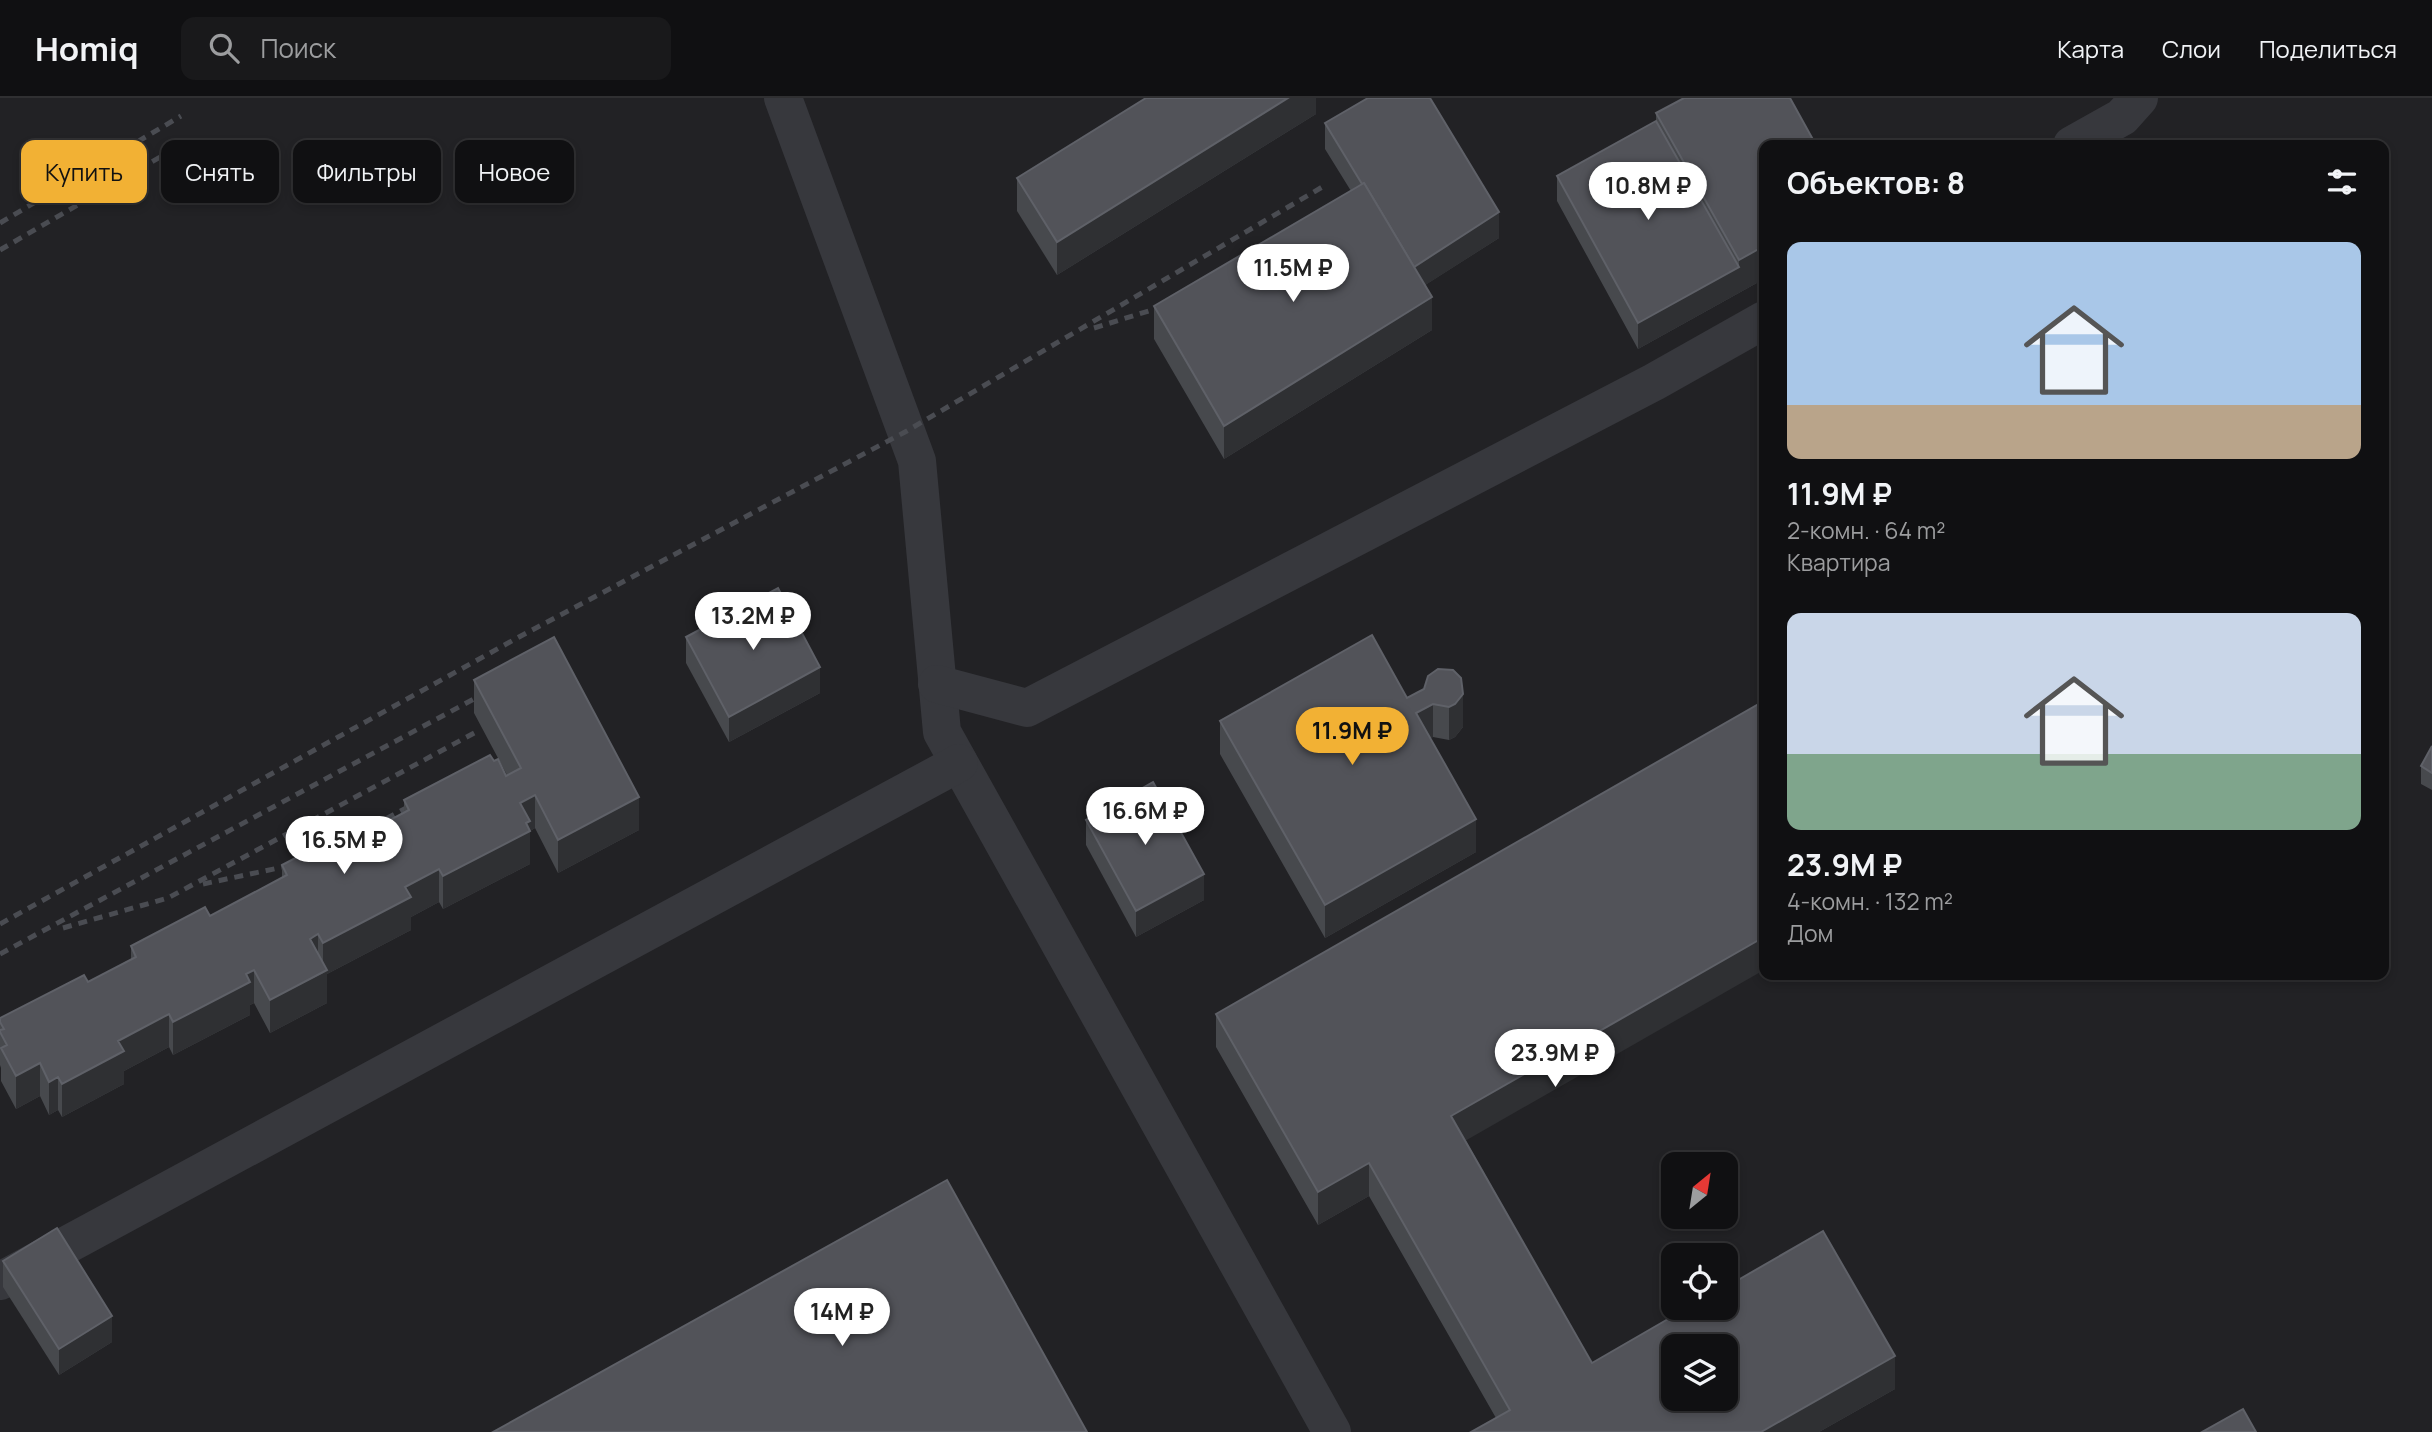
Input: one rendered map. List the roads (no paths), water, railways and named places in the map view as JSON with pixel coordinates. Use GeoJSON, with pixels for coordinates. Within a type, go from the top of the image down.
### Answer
{"type":"FeatureCollection","features":[{"type":"Feature","properties":{"kind":"lane"},"geometry":{"type":"LineString","coordinates":[[783,98],[917,461],[942,732],[1332,1432]]}},
{"type":"Feature","properties":{"kind":"lane"},"geometry":{"type":"LineString","coordinates":[[2081,140],[2122,117],[2139,98]]}},
{"type":"Feature","properties":{"kind":"lane"},"geometry":{"type":"LineString","coordinates":[[937,684],[1027,708],[1654,382],[1759,323]]}},
{"type":"Feature","properties":{"kind":"lane"},"geometry":{"type":"LineString","coordinates":[[0,1281],[959,763]]}},
{"type":"Feature","properties":{"kind":"railway"},"geometry":{"type":"LineString","coordinates":[[0,223],[181,116]]}},
{"type":"Feature","properties":{"kind":"railway"},"geometry":{"type":"LineString","coordinates":[[0,250],[193,138]]}},
{"type":"Feature","properties":{"kind":"railway"},"geometry":{"type":"LineString","coordinates":[[0,924],[519,637],[905,432],[1324,186]]}},
{"type":"Feature","properties":{"kind":"railway"},"geometry":{"type":"LineString","coordinates":[[1094,328],[1171,304]]}},
{"type":"Feature","properties":{"kind":"railway"},"geometry":{"type":"LineString","coordinates":[[0,954],[485,693]]}},
{"type":"Feature","properties":{"kind":"railway"},"geometry":{"type":"LineString","coordinates":[[63,928],[168,898],[478,731]]}},
{"type":"Feature","properties":{"kind":"railway"},"geometry":{"type":"LineString","coordinates":[[358,834],[419,801]]}},
{"type":"Feature","properties":{"kind":"railway"},"geometry":{"type":"LineString","coordinates":[[203,884],[302,863]]}}]}
